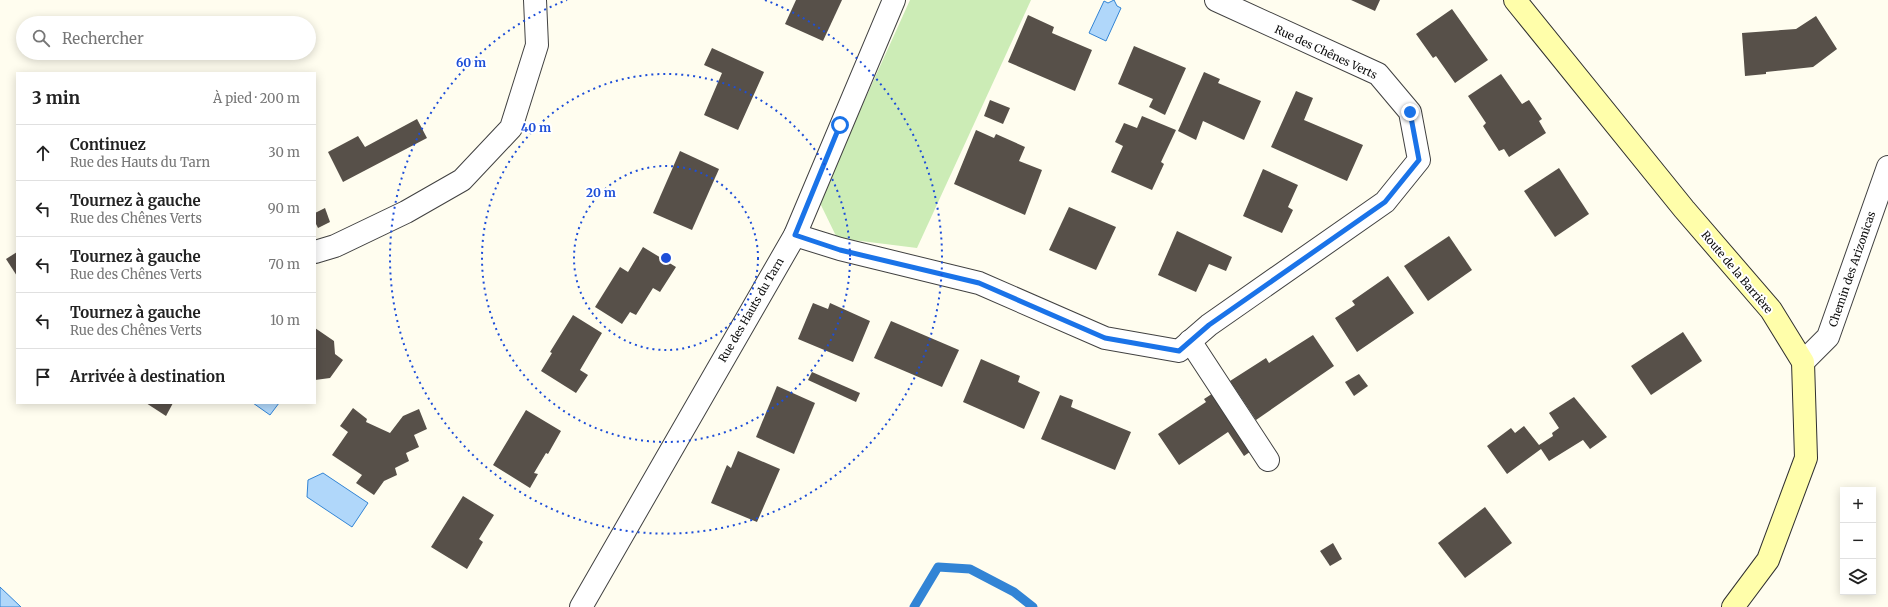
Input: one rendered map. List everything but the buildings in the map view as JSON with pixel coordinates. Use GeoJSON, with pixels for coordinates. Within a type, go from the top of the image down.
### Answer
{"type":"FeatureCollection","features":[{"type":"Feature","properties":{"kind":"street"},"geometry":{"type":"LineString","coordinates":[[316,252],[335,246],[406,212],[462,180],[511,128],[537,45],[535,0]]}},
{"type":"Feature","properties":{"kind":"street","name":"Rue des Hauts du Tarn"},"geometry":{"type":"LineString","coordinates":[[581,607],[795,235],[894,0]]}},
{"type":"Feature","properties":{"kind":"street","name":"Rue des Chênes Verts"},"geometry":{"type":"LineString","coordinates":[[795,235],[840,250],[979,283],[1105,338],[1179,351],[1209,325],[1385,202],[1419,160],[1410,112],[1378,74],[1216,0]]}},
{"type":"Feature","properties":{"kind":"street","name":"Route de la Barrière"},"geometry":{"type":"LineString","coordinates":[[1516,0],[1684,209],[1770,310],[1803,362]]}},
{"type":"Feature","properties":{"kind":"street","name":"Chemin des Arizonicas"},"geometry":{"type":"LineString","coordinates":[[1803,362],[1828,337],[1888,167]]}},
{"type":"Feature","properties":{"kind":"street"},"geometry":{"type":"LineString","coordinates":[[1190,341],[1268,460]]}},
{"type":"Feature","properties":{"kind":"street"},"geometry":{"type":"LineString","coordinates":[[1733,607],[1768,560],[1806,458],[1803,362]]}},
{"type":"Feature","properties":{"kind":"green space"},"geometry":{"type":"Polygon","coordinates":[[[910,0],[1031,0],[917,248],[837,238],[819,201],[910,0]]]}},
{"type":"Feature","properties":{"kind":"water"},"geometry":{"type":"Polygon","coordinates":[[[1114,0],[1117,6],[1121,8],[1106,41],[1089,33],[1104,1],[1108,3],[1114,0]]]}},
{"type":"Feature","properties":{"kind":"water"},"geometry":{"type":"Polygon","coordinates":[[[254,404],[278,404],[270,415],[254,404]]]}},
{"type":"Feature","properties":{"kind":"water"},"geometry":{"type":"Polygon","coordinates":[[[323,473],[368,503],[352,527],[307,497],[308,480],[323,473]]]}},
{"type":"Feature","properties":{"kind":"water"},"geometry":{"type":"Polygon","coordinates":[[[0,587],[21,607],[0,607],[0,587]]]}},
{"type":"Feature","properties":{"kind":"waterway"},"geometry":{"type":"LineString","coordinates":[[914,607],[938,567],[970,569],[1014,592],[1033,607]]}},
{"type":"Feature","properties":{"kind":"route"},"geometry":{"type":"LineString","coordinates":[[840,125],[795,235],[840,250],[979,283],[1105,338],[1179,351],[1209,325],[1385,202],[1419,160],[1410,112]]}}]}
